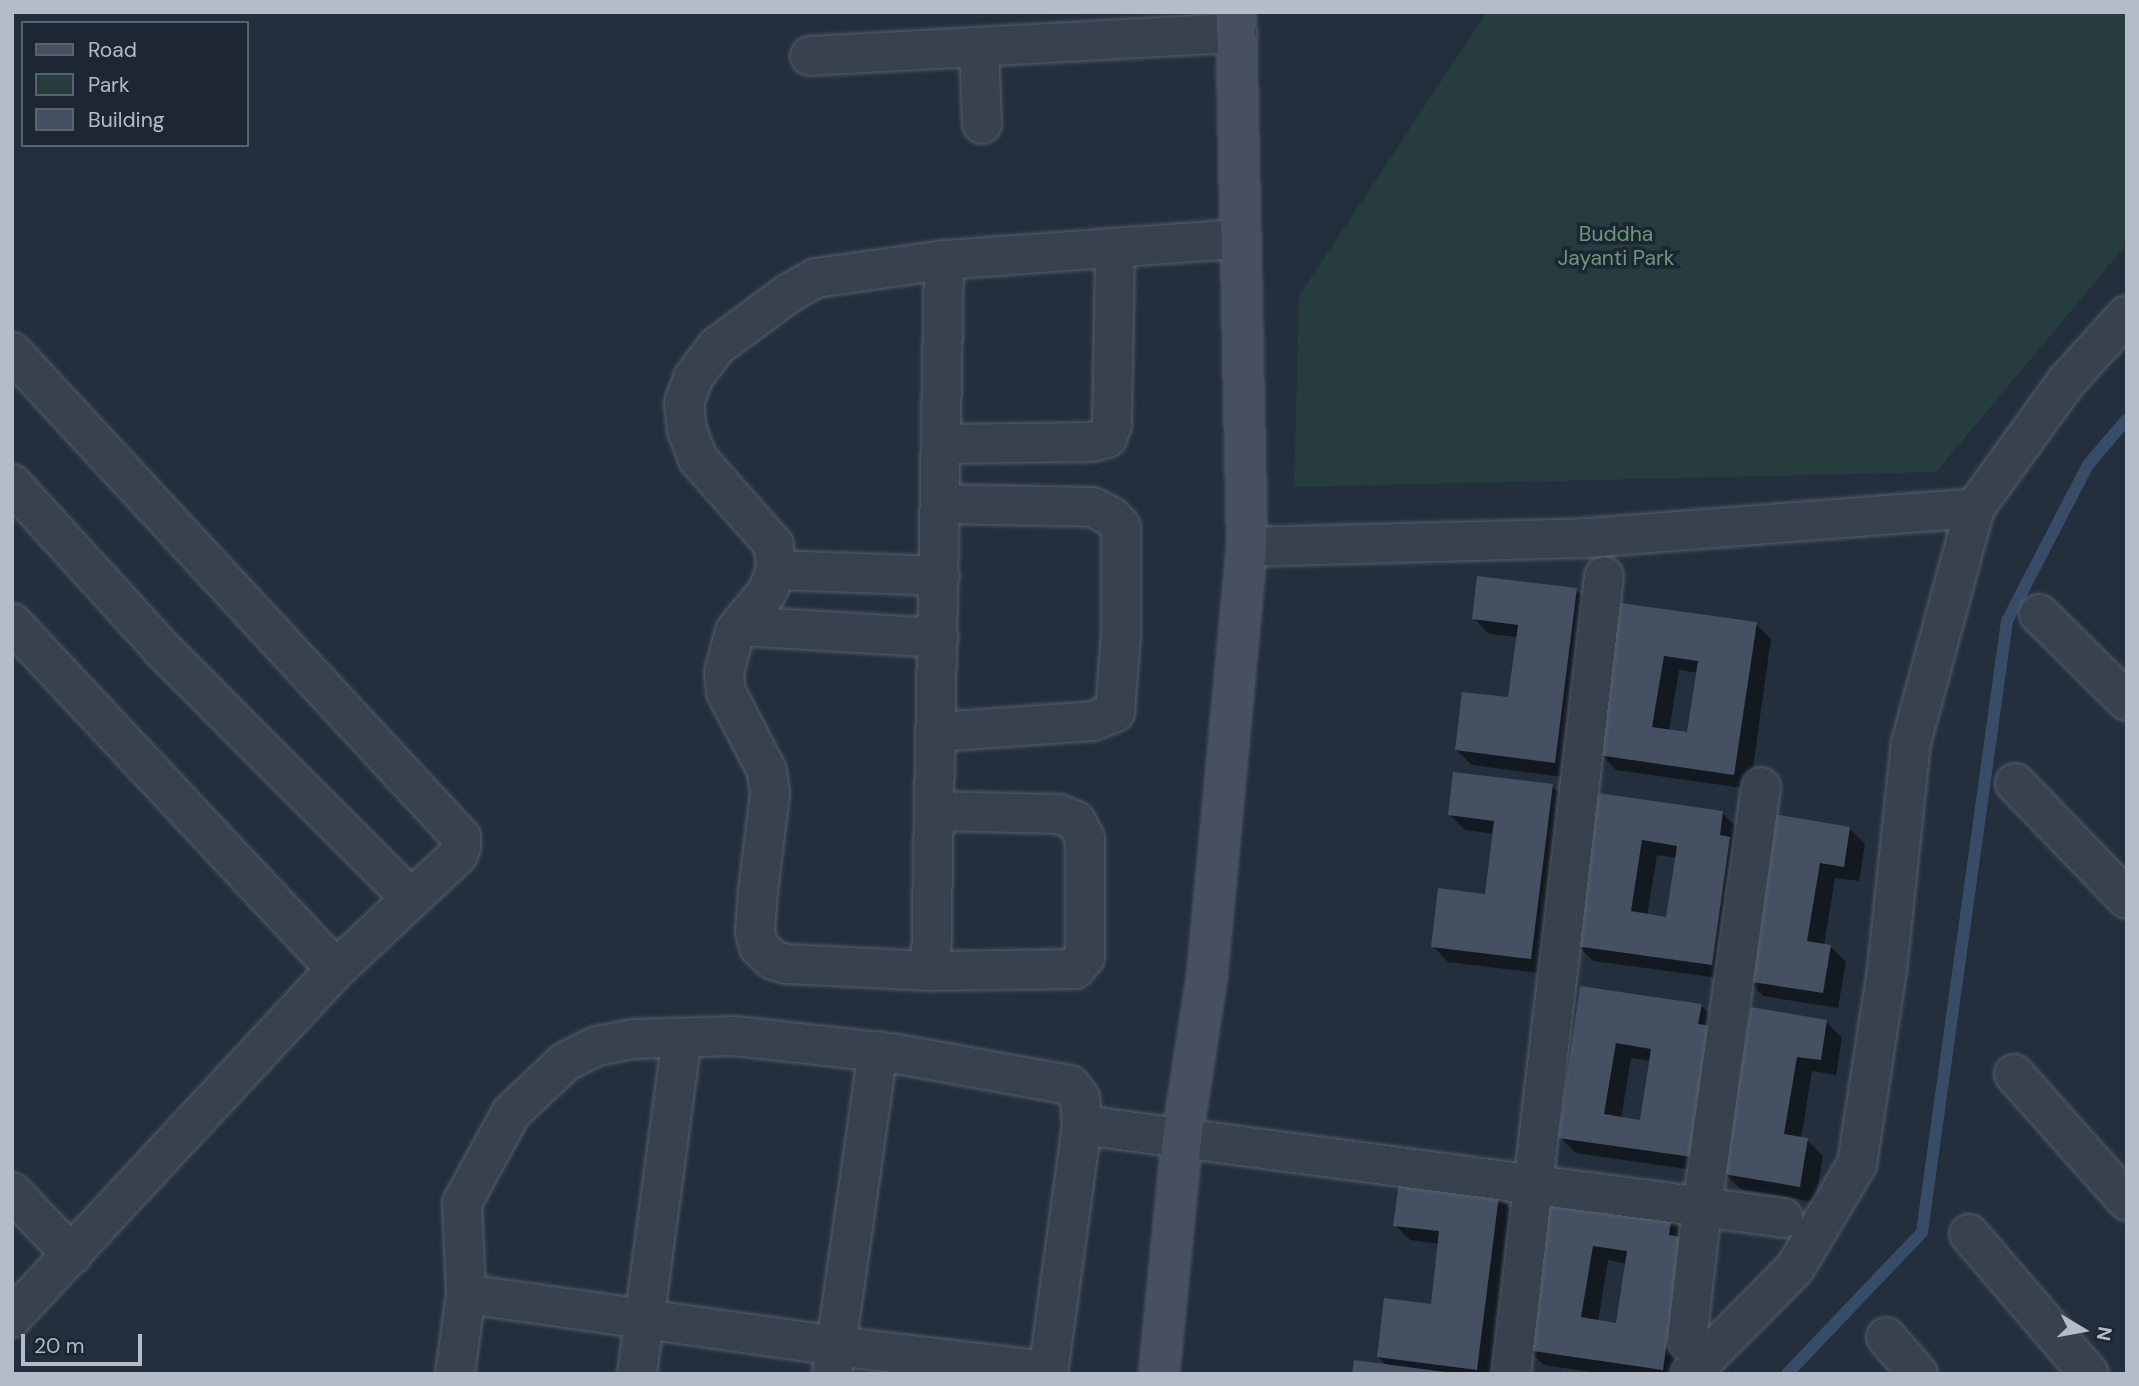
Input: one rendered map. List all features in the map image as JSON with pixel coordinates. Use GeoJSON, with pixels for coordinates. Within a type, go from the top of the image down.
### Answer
{"type":"FeatureCollection","features":[{"type":"Feature","properties":{"kind":"street"},"geometry":{"type":"LineString","coordinates":[[810,57],[979,47],[1237,23],[1248,547],[1208,977],[1182,1138],[1159,1374]]}},
{"type":"Feature","properties":{"kind":"street"},"geometry":{"type":"LineString","coordinates":[[979,47],[982,124]]}},
{"type":"Feature","properties":{"kind":"street"},"geometry":{"type":"LineString","coordinates":[[936,811],[1059,814],[1076,821],[1085,839],[1086,957],[1075,969],[1053,972],[931,971],[787,964],[773,960],[759,947],[755,932],[769,793],[767,771],[726,692],[724,673],[739,626],[767,592],[776,570],[774,545],[698,458],[687,431],[684,402],[693,378],[716,347],[789,293],[816,278],[944,260],[1240,239]]}},
{"type":"Feature","properties":{"kind":"street"},"geometry":{"type":"LineString","coordinates":[[942,444],[1092,442],[1107,438],[1112,425],[1115,248]]}},
{"type":"Feature","properties":{"kind":"street"},"geometry":{"type":"LineString","coordinates":[[931,971],[944,260]]}},
{"type":"Feature","properties":{"kind":"street"},"geometry":{"type":"LineString","coordinates":[[1690,1365],[1795,1268],[1857,1164],[1887,970],[1912,743],[1975,508],[2067,381],[2127,315]]}},
{"type":"Feature","properties":{"kind":"street"},"geometry":{"type":"LineString","coordinates":[[12,352],[461,837],[458,855],[336,969],[72,1255],[15,1310]]}},
{"type":"Feature","properties":{"kind":"street"},"geometry":{"type":"LineString","coordinates":[[12,484],[161,648],[411,899]]}},
{"type":"Feature","properties":{"kind":"street"},"geometry":{"type":"LineString","coordinates":[[937,732],[1093,721],[1115,712],[1121,634],[1121,527],[1112,517],[1092,506],[941,504]]}},
{"type":"Feature","properties":{"kind":"street"},"geometry":{"type":"LineString","coordinates":[[1248,547],[1587,538],[1975,508]]}},
{"type":"Feature","properties":{"kind":"street"},"geometry":{"type":"LineString","coordinates":[[776,570],[940,576]]}},
{"type":"Feature","properties":{"kind":"street"},"geometry":{"type":"LineString","coordinates":[[1511,1374],[1604,576]]}},
{"type":"Feature","properties":{"kind":"street"},"geometry":{"type":"LineString","coordinates":[[2039,614],[2127,701]]}},
{"type":"Feature","properties":{"kind":"street"},"geometry":{"type":"LineString","coordinates":[[12,623],[336,969]]}},
{"type":"Feature","properties":{"kind":"street"},"geometry":{"type":"LineString","coordinates":[[739,626],[939,638]]}},
{"type":"Feature","properties":{"kind":"street"},"geometry":{"type":"LineString","coordinates":[[2015,783],[2127,899]]}},
{"type":"Feature","properties":{"kind":"street"},"geometry":{"type":"LineString","coordinates":[[1690,1365],[1702,1207],[1761,787]]}},
{"type":"Feature","properties":{"kind":"street"},"geometry":{"type":"LineString","coordinates":[[455,1374],[466,1294],[462,1203],[510,1113],[565,1062],[597,1046],[632,1039],[735,1036],[878,1051],[1070,1084],[1080,1098],[1082,1125],[1048,1372],[834,1360],[644,1319],[466,1294]]}},
{"type":"Feature","properties":{"kind":"street"},"geometry":{"type":"LineString","coordinates":[[637,1374],[682,1038]]}},
{"type":"Feature","properties":{"kind":"street"},"geometry":{"type":"LineString","coordinates":[[834,1360],[878,1051]]}},
{"type":"Feature","properties":{"kind":"street"},"geometry":{"type":"LineString","coordinates":[[2014,1074],[2127,1201]]}},
{"type":"Feature","properties":{"kind":"street"},"geometry":{"type":"LineString","coordinates":[[1082,1125],[1783,1218]]}},
{"type":"Feature","properties":{"kind":"street"},"geometry":{"type":"LineString","coordinates":[[12,1192],[72,1255]]}},
{"type":"Feature","properties":{"kind":"street"},"geometry":{"type":"LineString","coordinates":[[1969,1234],[2089,1374]]}},
{"type":"Feature","properties":{"kind":"street"},"geometry":{"type":"LineString","coordinates":[[1886,1337],[1917,1374]]}},
{"type":"Feature","properties":{"kind":"green space","name":"Buddha Jayanti Park"},"geometry":{"type":"Polygon","coordinates":[[[1487,12],[2127,12],[2127,244],[1936,472],[1294,487],[1299,296],[1487,12]]]}},
{"type":"Feature","properties":{"kind":"building"},"geometry":{"type":"Polygon","coordinates":[[[1477,576],[1577,588],[1555,763],[1455,750],[1462,692],[1508,697],[1518,625],[1472,619],[1477,576]]]}},
{"type":"Feature","properties":{"kind":"building"},"geometry":{"type":"Polygon","coordinates":[[[1620,603],[1757,622],[1734,775],[1598,755],[1620,603]],[[1664,656],[1652,727],[1687,732],[1698,661],[1664,656]]]}},
{"type":"Feature","properties":{"kind":"building"},"geometry":{"type":"Polygon","coordinates":[[[1453,772],[1553,784],[1531,959],[1431,947],[1438,888],[1485,894],[1494,821],[1448,815],[1453,772]]]}},
{"type":"Feature","properties":{"kind":"building"},"geometry":{"type":"Polygon","coordinates":[[[1598,793],[1723,811],[1720,835],[1730,837],[1712,965],[1575,946],[1598,793]],[[1642,840],[1631,911],[1666,917],[1677,846],[1642,840]]]}},
{"type":"Feature","properties":{"kind":"building"},"geometry":{"type":"Polygon","coordinates":[[[1773,814],[1850,827],[1844,867],[1820,863],[1807,941],[1831,945],[1823,993],[1746,981],[1773,814]]]}},
{"type":"Feature","properties":{"kind":"building"},"geometry":{"type":"Polygon","coordinates":[[[1580,986],[1702,1004],[1698,1024],[1711,1026],[1692,1157],[1558,1138],[1580,986]],[[1616,1043],[1604,1114],[1640,1120],[1651,1049],[1616,1043]]]}},
{"type":"Feature","properties":{"kind":"building"},"geometry":{"type":"Polygon","coordinates":[[[1751,1007],[1827,1020],[1821,1060],[1797,1057],[1784,1134],[1808,1138],[1800,1187],[1723,1174],[1751,1007]]]}},
{"type":"Feature","properties":{"kind":"building"},"geometry":{"type":"Polygon","coordinates":[[[1399,1182],[1499,1195],[1477,1370],[1377,1357],[1384,1298],[1431,1304],[1439,1231],[1393,1226],[1399,1182]]]}},
{"type":"Feature","properties":{"kind":"building"},"geometry":{"type":"Polygon","coordinates":[[[1548,1197],[1672,1216],[1669,1235],[1682,1237],[1663,1370],[1526,1350],[1548,1197]],[[1593,1246],[1581,1317],[1616,1323],[1627,1251],[1593,1246]]]}},
{"type":"Feature","properties":{"kind":"building"},"geometry":{"type":"Polygon","coordinates":[[[1354,1360],[1445,1372],[1445,1374],[1352,1374],[1354,1360]]]}},
{"type":"Feature","properties":{"kind":"waterway"},"geometry":{"type":"LineString","coordinates":[[1787,1374],[1922,1232],[2007,621],[2088,465],[2127,419]]}}]}
